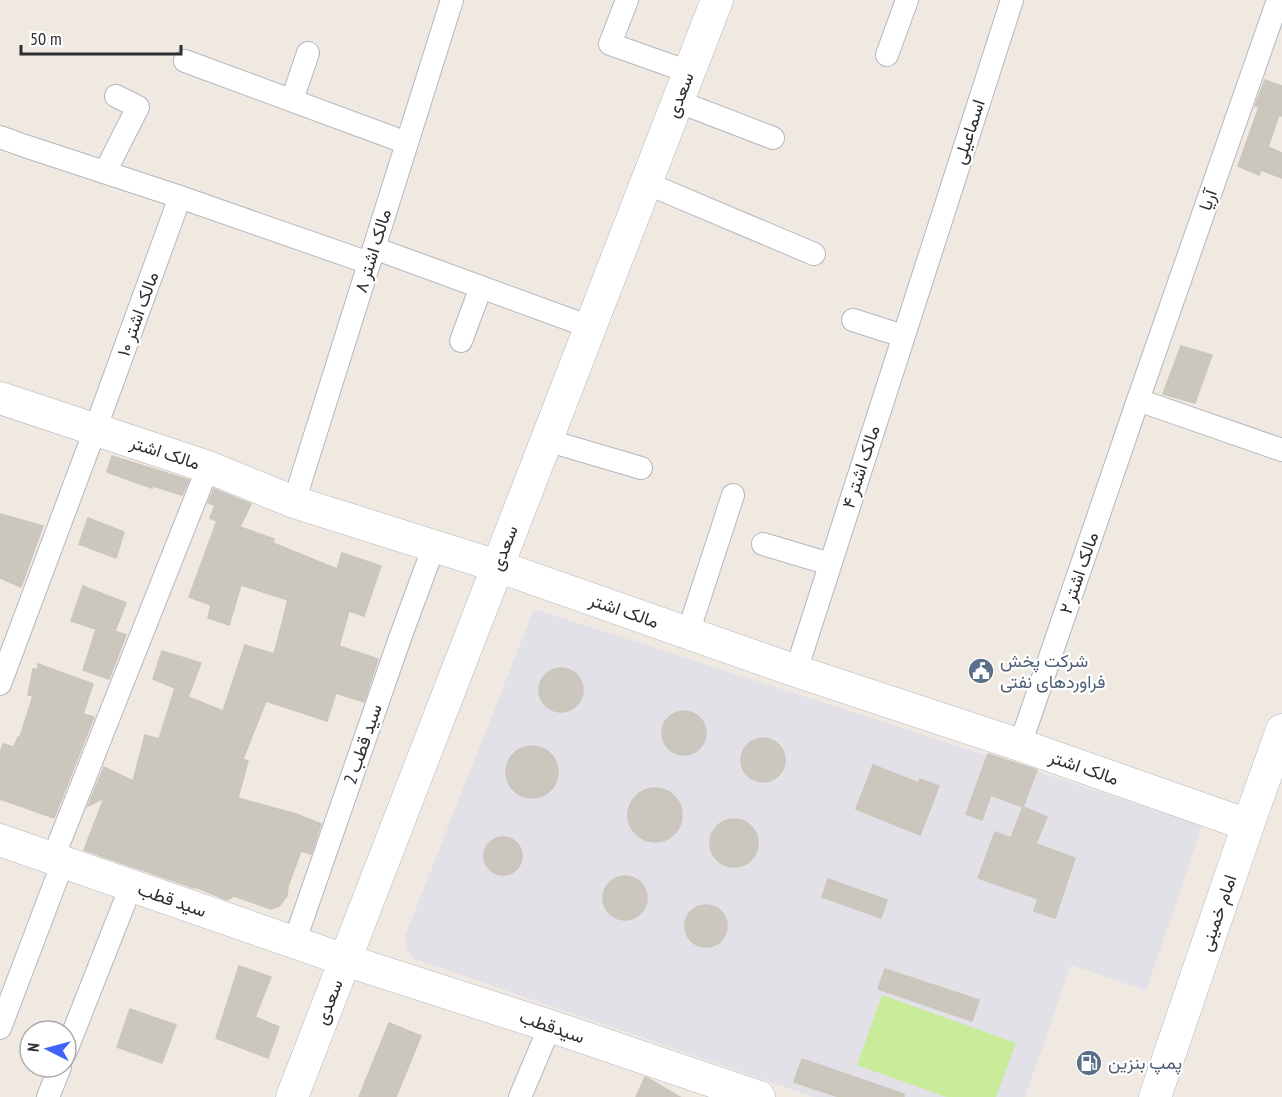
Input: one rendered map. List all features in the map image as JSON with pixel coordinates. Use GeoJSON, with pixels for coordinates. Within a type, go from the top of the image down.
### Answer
{"type":"FeatureCollection","features":[{"type":"Feature","properties":{"kind":"street","name":"مالک اشتر ۸"},"geometry":{"type":"LineString","coordinates":[[294,502],[452,0]]}},
{"type":"Feature","properties":{"kind":"street"},"geometry":{"type":"LineString","coordinates":[[627,0],[610,44],[689,72]]}},
{"type":"Feature","properties":{"kind":"street","name":"سعدی"},"geometry":{"type":"LineString","coordinates":[[292,1097],[717,0]]}},
{"type":"Feature","properties":{"kind":"street"},"geometry":{"type":"LineString","coordinates":[[887,55],[907,0]]}},
{"type":"Feature","properties":{"kind":"street","name":"اسماعیلی"},"geometry":{"type":"LineString","coordinates":[[927,264],[1012,0]]}},
{"type":"Feature","properties":{"kind":"street","name":"آریا"},"geometry":{"type":"LineString","coordinates":[[1138,400],[1278,0]]}},
{"type":"Feature","properties":{"kind":"street"},"geometry":{"type":"LineString","coordinates":[[292,100],[308,53]]}},
{"type":"Feature","properties":{"kind":"street"},"geometry":{"type":"LineString","coordinates":[[185,61],[407,142]]}},
{"type":"Feature","properties":{"kind":"street"},"geometry":{"type":"LineString","coordinates":[[105,172],[138,107],[116,96]]}},
{"type":"Feature","properties":{"kind":"street"},"geometry":{"type":"LineString","coordinates":[[677,102],[773,138]]}},
{"type":"Feature","properties":{"kind":"street"},"geometry":{"type":"LineString","coordinates":[[0,136],[180,197],[481,287],[590,327]]}},
{"type":"Feature","properties":{"kind":"street"},"geometry":{"type":"LineString","coordinates":[[646,183],[814,254]]}},
{"type":"Feature","properties":{"kind":"street","name":"مالک اشتر ۱۰"},"geometry":{"type":"LineString","coordinates":[[0,684],[96,430],[180,197]]}},
{"type":"Feature","properties":{"kind":"street","name":"مالک اشتر ۴"},"geometry":{"type":"LineString","coordinates":[[796,671],[927,264]]}},
{"type":"Feature","properties":{"kind":"street"},"geometry":{"type":"LineString","coordinates":[[461,341],[481,287]]}},
{"type":"Feature","properties":{"kind":"street"},"geometry":{"type":"LineString","coordinates":[[854,320],[903,336]]}},
{"type":"Feature","properties":{"kind":"street","name":"مالک اشتر"},"geometry":{"type":"LineString","coordinates":[[0,398],[208,467],[294,502],[497,566],[1248,825]]}},
{"type":"Feature","properties":{"kind":"street"},"geometry":{"type":"LineString","coordinates":[[1138,400],[1282,450]]}},
{"type":"Feature","properties":{"kind":"street","name":"مالک اشتر ۲"},"geometry":{"type":"LineString","coordinates":[[1020,745],[1138,400]]}},
{"type":"Feature","properties":{"kind":"street"},"geometry":{"type":"LineString","coordinates":[[546,440],[641,468]]}},
{"type":"Feature","properties":{"kind":"street"},"geometry":{"type":"LineString","coordinates":[[0,1028],[138,641],[208,467]]}},
{"type":"Feature","properties":{"kind":"street"},"geometry":{"type":"LineString","coordinates":[[688,633],[733,495]]}},
{"type":"Feature","properties":{"kind":"street"},"geometry":{"type":"LineString","coordinates":[[763,544],[830,564]]}},
{"type":"Feature","properties":{"kind":"street","name":"سید قطب 2"},"geometry":{"type":"LineString","coordinates":[[294,943],[434,546]]}},
{"type":"Feature","properties":{"kind":"street","name":"امام خمینی"},"geometry":{"type":"LineString","coordinates":[[1155,1097],[1282,730]]}},
{"type":"Feature","properties":{"kind":"street","name":"سید قطب"},"geometry":{"type":"LineString","coordinates":[[0,840],[345,960]]}},
{"type":"Feature","properties":{"kind":"street"},"geometry":{"type":"LineString","coordinates":[[78,1021],[131,886]]}},
{"type":"Feature","properties":{"kind":"street","name":"سیدقطب"},"geometry":{"type":"LineString","coordinates":[[345,960],[550,1026],[722,1092],[759,1097]]}},
{"type":"Feature","properties":{"kind":"street"},"geometry":{"type":"LineString","coordinates":[[520,1097],[550,1026]]}},
{"type":"Feature","properties":{"kind":"street"},"geometry":{"type":"LineString","coordinates":[[48,1097],[55,1079]]}},
{"type":"Feature","properties":{"kind":"shaded area"},"geometry":{"type":"Polygon","coordinates":[[[534,609],[1202,825],[1146,991],[1071,965],[1025,1097],[814,1097],[415,959],[407,950],[405,936],[534,609]]]}},
{"type":"Feature","properties":{"kind":"green space"},"geometry":{"type":"Polygon","coordinates":[[[882,995],[1016,1043],[996,1097],[946,1097],[857,1065],[882,995]]]}},
{"type":"Feature","properties":{"kind":"building"},"geometry":{"type":"Polygon","coordinates":[[[1265,80],[1282,86],[1282,116],[1279,115],[1268,147],[1282,153],[1282,178],[1261,170],[1259,175],[1238,166],[1259,107],[1255,106],[1265,80]]]}},
{"type":"Feature","properties":{"kind":"building"},"geometry":{"type":"Polygon","coordinates":[[[1181,346],[1212,355],[1195,403],[1163,394],[1181,346]]]}},
{"type":"Feature","properties":{"kind":"building"},"geometry":{"type":"Polygon","coordinates":[[[112,456],[189,480],[182,495],[153,486],[152,488],[107,472],[112,456]]]}},
{"type":"Feature","properties":{"kind":"building"},"geometry":{"type":"Polygon","coordinates":[[[214,489],[251,504],[240,527],[274,539],[273,543],[337,569],[342,553],[381,566],[364,616],[349,611],[339,646],[378,659],[364,702],[336,693],[327,721],[266,701],[243,759],[248,761],[238,798],[296,814],[321,824],[311,854],[301,851],[288,886],[287,896],[279,906],[271,909],[234,896],[227,900],[84,850],[104,798],[88,806],[104,767],[133,781],[145,735],[159,739],[175,688],[153,679],[162,651],[201,663],[188,697],[223,711],[245,645],[274,654],[288,600],[241,585],[229,625],[208,618],[211,605],[189,597],[217,521],[210,518],[215,505],[208,503],[214,489]]]}},
{"type":"Feature","properties":{"kind":"building"},"geometry":{"type":"Polygon","coordinates":[[[0,514],[43,526],[21,587],[0,578],[0,514]]]}},
{"type":"Feature","properties":{"kind":"building"},"geometry":{"type":"Polygon","coordinates":[[[88,518],[124,532],[116,558],[79,544],[88,518]]]}},
{"type":"Feature","properties":{"kind":"building"},"geometry":{"type":"Polygon","coordinates":[[[83,586],[126,603],[115,631],[126,635],[109,679],[83,670],[96,629],[71,621],[83,586]]]}},
{"type":"Feature","properties":{"kind":"building"},"geometry":{"type":"Polygon","coordinates":[[[38,664],[93,684],[83,714],[94,717],[54,818],[0,799],[0,753],[3,744],[14,747],[20,737],[33,696],[28,695],[33,669],[38,669],[38,664]]]}},
{"type":"Feature","properties":{"kind":"building"},"geometry":{"type":"Polygon","coordinates":[[[561,668],[569,669],[577,674],[582,682],[582,698],[577,706],[569,711],[561,712],[553,711],[545,706],[540,698],[539,690],[540,682],[545,674],[553,669],[561,668]]]}},
{"type":"Feature","properties":{"kind":"building"},"geometry":{"type":"Polygon","coordinates":[[[684,711],[700,717],[706,733],[700,749],[684,755],[668,749],[662,733],[668,717],[684,711]]]}},
{"type":"Feature","properties":{"kind":"building"},"geometry":{"type":"Polygon","coordinates":[[[763,738],[778,745],[785,760],[778,775],[763,782],[748,775],[741,760],[748,745],[763,738]]]}},
{"type":"Feature","properties":{"kind":"building"},"geometry":{"type":"Polygon","coordinates":[[[532,746],[542,748],[550,754],[556,762],[558,772],[556,782],[550,790],[542,796],[532,798],[522,796],[514,790],[508,782],[506,772],[508,762],[514,754],[522,748],[532,746]]]}},
{"type":"Feature","properties":{"kind":"building"},"geometry":{"type":"Polygon","coordinates":[[[988,754],[1037,770],[1023,807],[991,795],[982,820],[966,814],[988,754]]]}},
{"type":"Feature","properties":{"kind":"building"},"geometry":{"type":"Polygon","coordinates":[[[873,765],[919,783],[920,779],[939,786],[920,835],[856,809],[873,765]]]}},
{"type":"Feature","properties":{"kind":"building"},"geometry":{"type":"Polygon","coordinates":[[[655,788],[665,790],[674,796],[680,805],[682,815],[680,825],[674,834],[665,840],[655,842],[645,840],[636,834],[630,825],[628,815],[630,805],[636,796],[645,790],[655,788]]]}},
{"type":"Feature","properties":{"kind":"building"},"geometry":{"type":"Polygon","coordinates":[[[1023,807],[1047,817],[1036,844],[1075,858],[1055,918],[1034,911],[1038,899],[978,878],[995,832],[1011,838],[1023,807]]]}},
{"type":"Feature","properties":{"kind":"building"},"geometry":{"type":"Polygon","coordinates":[[[734,819],[751,826],[758,843],[751,860],[734,867],[717,860],[710,843],[717,826],[734,819]]]}},
{"type":"Feature","properties":{"kind":"building"},"geometry":{"type":"Polygon","coordinates":[[[503,837],[510,838],[516,843],[521,849],[521,863],[516,869],[510,874],[503,875],[496,874],[490,869],[485,863],[484,856],[485,849],[490,843],[496,838],[503,837]]]}},
{"type":"Feature","properties":{"kind":"building"},"geometry":{"type":"Polygon","coordinates":[[[625,876],[641,882],[647,898],[641,914],[625,920],[609,914],[603,898],[609,882],[625,876]]]}},
{"type":"Feature","properties":{"kind":"building"},"geometry":{"type":"Polygon","coordinates":[[[828,879],[887,900],[881,918],[822,897],[828,879]]]}},
{"type":"Feature","properties":{"kind":"building"},"geometry":{"type":"Polygon","coordinates":[[[706,905],[721,911],[727,926],[721,941],[706,947],[691,941],[685,926],[691,911],[706,905]]]}},
{"type":"Feature","properties":{"kind":"building"},"geometry":{"type":"Polygon","coordinates":[[[239,966],[271,977],[255,1017],[279,1027],[268,1058],[216,1038],[239,966]]]}},
{"type":"Feature","properties":{"kind":"building"},"geometry":{"type":"Polygon","coordinates":[[[885,969],[979,1000],[972,1021],[878,989],[885,969]]]}},
{"type":"Feature","properties":{"kind":"building"},"geometry":{"type":"Polygon","coordinates":[[[130,1009],[176,1025],[162,1063],[117,1047],[130,1009]]]}},
{"type":"Feature","properties":{"kind":"building"},"geometry":{"type":"Polygon","coordinates":[[[389,1023],[421,1036],[396,1097],[359,1097],[389,1023]]]}},
{"type":"Feature","properties":{"kind":"building"},"geometry":{"type":"Polygon","coordinates":[[[802,1059],[904,1094],[904,1097],[839,1097],[794,1082],[802,1059]]]}},
{"type":"Feature","properties":{"kind":"building"},"geometry":{"type":"Polygon","coordinates":[[[645,1077],[649,1079],[680,1097],[636,1097],[645,1077]]]}},
{"type":"Feature","properties":{"kind":"place","name":"شرکت پخش فراوردهای نفتی"},"geometry":{"type":"Point","coordinates":[981,671]}},
{"type":"Feature","properties":{"kind":"place","name":"پمپ بنزین"},"geometry":{"type":"Point","coordinates":[1089,1063]}}]}
